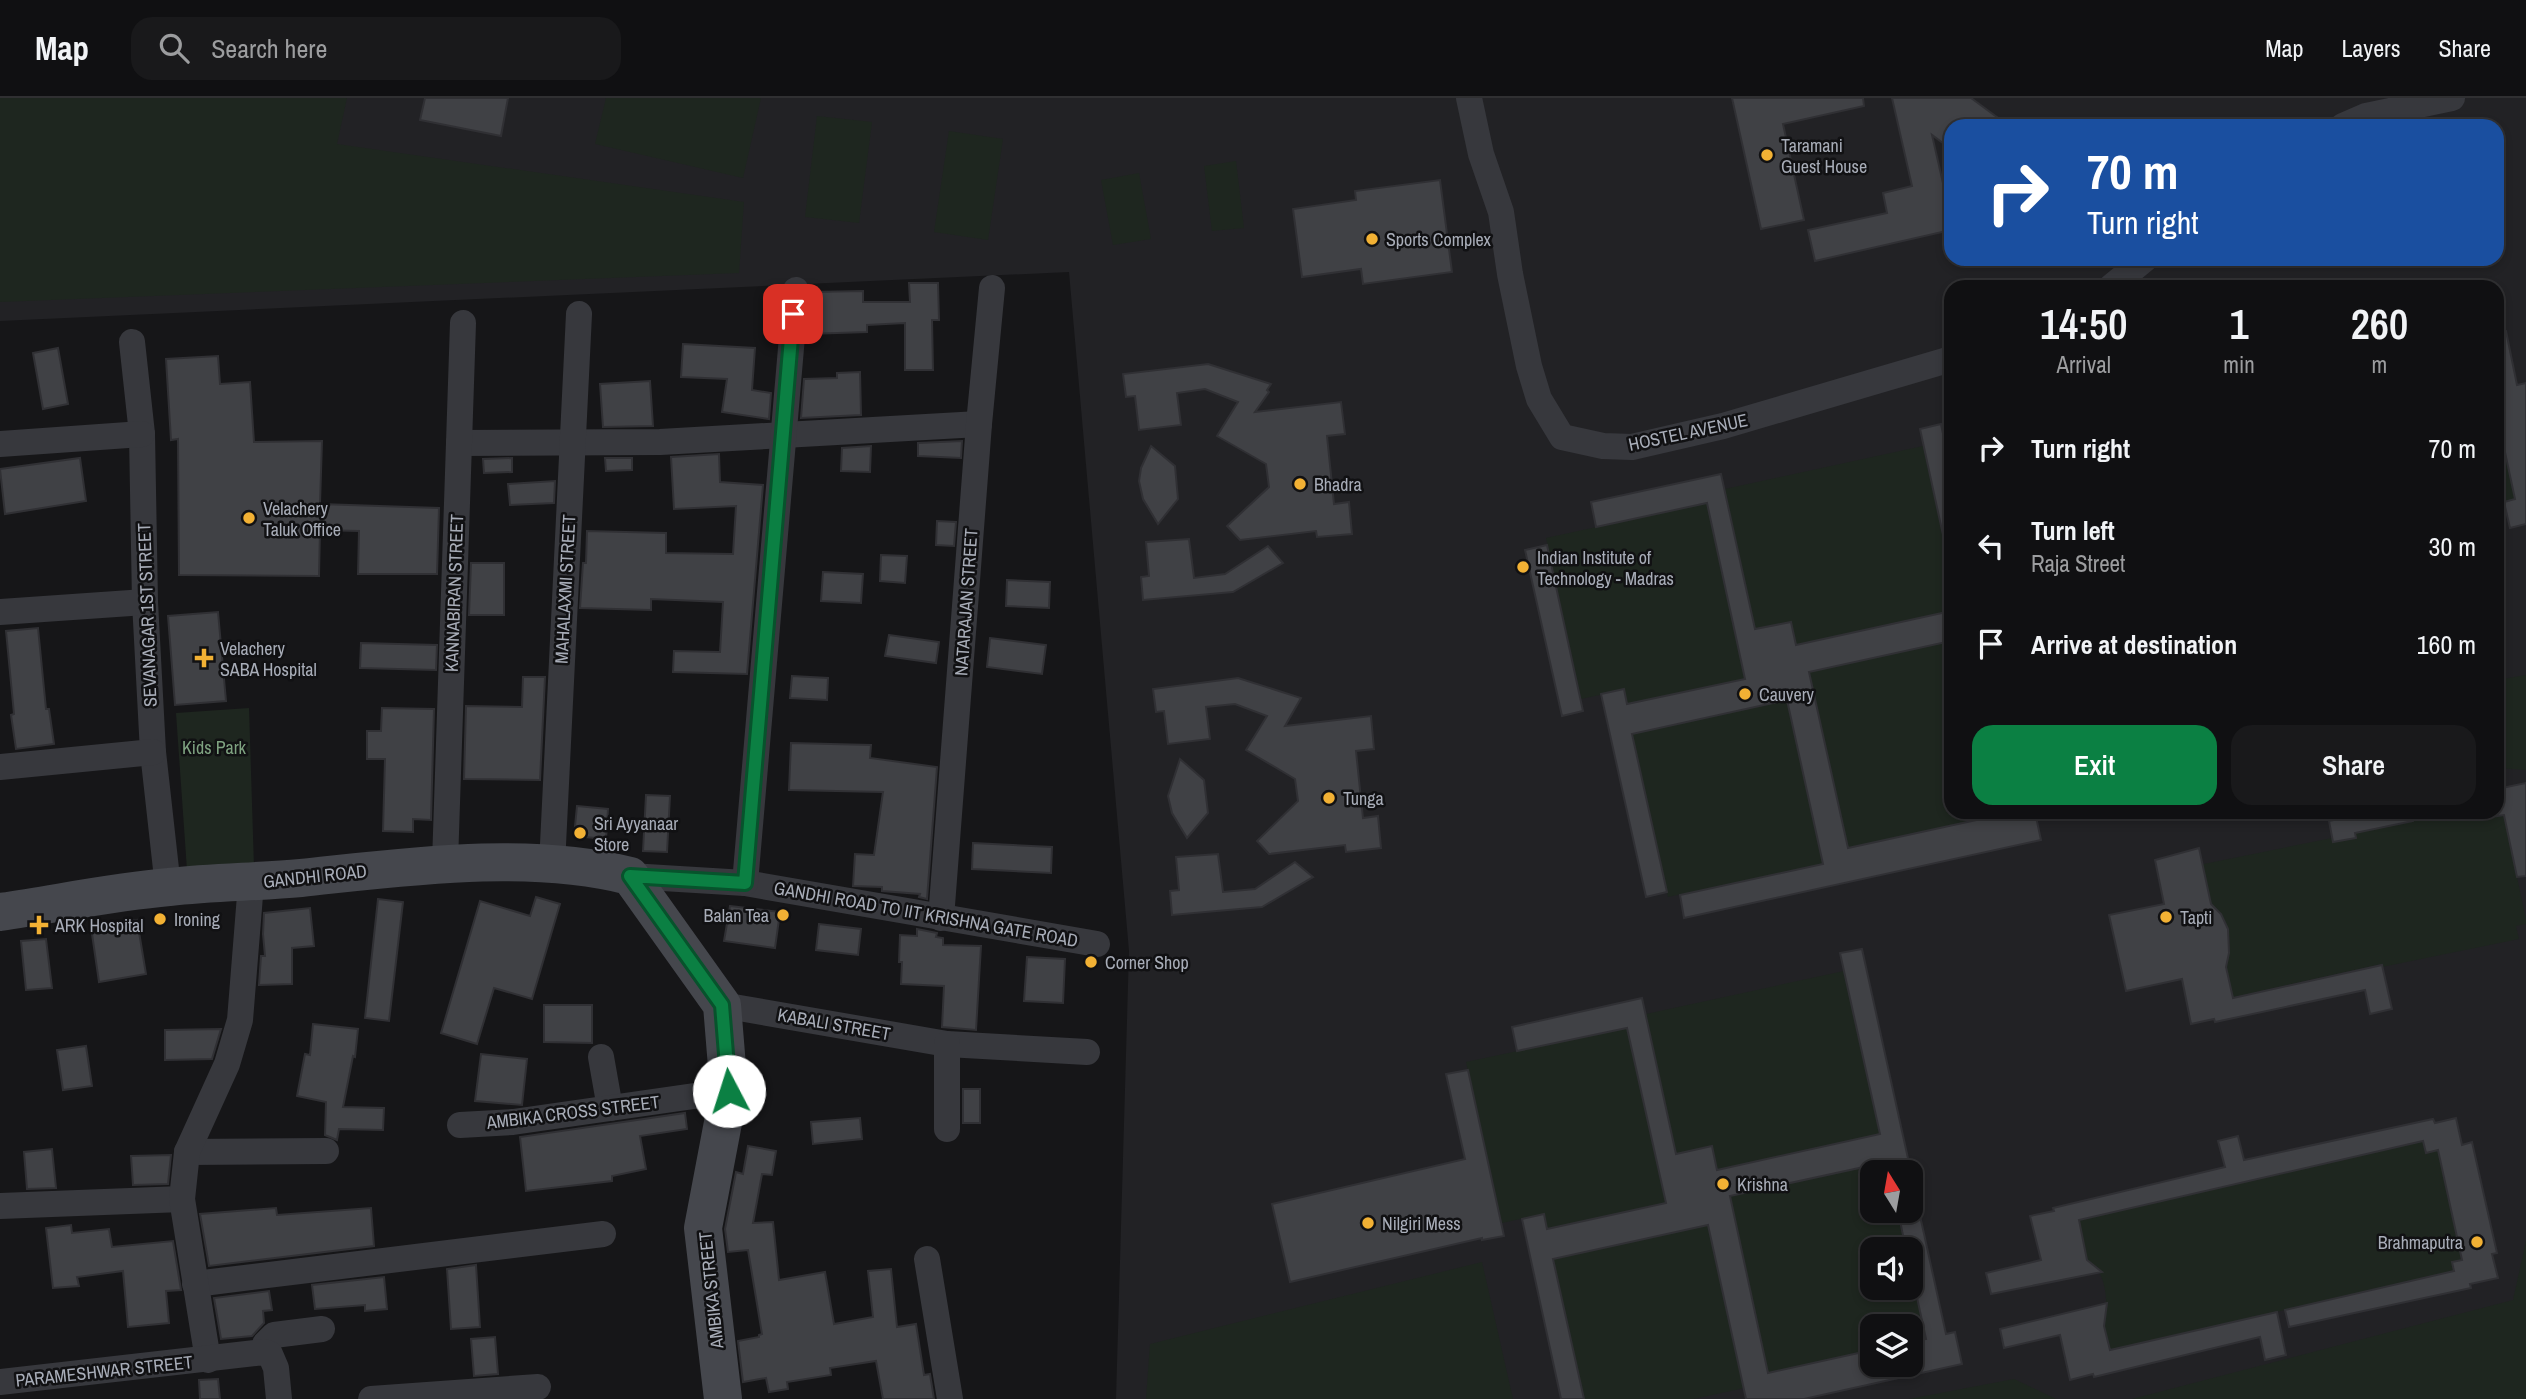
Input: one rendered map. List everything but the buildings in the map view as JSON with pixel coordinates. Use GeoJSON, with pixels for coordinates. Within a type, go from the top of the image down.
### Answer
{"type":"FeatureCollection","features":[{"type":"Feature","properties":{"kind":"street","name":"HOSTEL AVENUE"},"geometry":{"type":"LineString","coordinates":[[1469,98],[1481,154],[1501,212],[1510,274],[1529,366],[1539,399],[1562,437],[1603,446],[1632,447],[1723,426],[1944,361]]}},
{"type":"Feature","properties":{"kind":"street"},"geometry":{"type":"LineString","coordinates":[[2359,119],[2452,98]]}},
{"type":"Feature","properties":{"kind":"street"},"geometry":{"type":"LineString","coordinates":[[2120,280],[2136,266]]}},
{"type":"Feature","properties":{"kind":"street","name":"NATARAJAN STREET"},"geometry":{"type":"LineString","coordinates":[[942,918],[979,424],[992,288]]}},
{"type":"Feature","properties":{"kind":"street"},"geometry":{"type":"LineString","coordinates":[[745,883],[796,290]]}},
{"type":"Feature","properties":{"kind":"street","name":"MAHALAXMI STREET"},"geometry":{"type":"LineString","coordinates":[[552,865],[579,314]]}},
{"type":"Feature","properties":{"kind":"street","name":"KANNABIRAN STREET"},"geometry":{"type":"LineString","coordinates":[[445,863],[463,323]]}},
{"type":"Feature","properties":{"kind":"street","name":"SEVANAGAR 1ST STREET"},"geometry":{"type":"LineString","coordinates":[[132,342],[142,434],[145,601],[153,752],[168,887]]}},
{"type":"Feature","properties":{"kind":"street"},"geometry":{"type":"LineString","coordinates":[[459,443],[660,442],[979,424]]}},
{"type":"Feature","properties":{"kind":"street"},"geometry":{"type":"LineString","coordinates":[[0,444],[142,434]]}},
{"type":"Feature","properties":{"kind":"street"},"geometry":{"type":"LineString","coordinates":[[0,612],[145,601]]}},
{"type":"Feature","properties":{"kind":"street"},"geometry":{"type":"LineString","coordinates":[[0,767],[153,752]]}},
{"type":"Feature","properties":{"kind":"street","name":"GANDHI ROAD"},"geometry":{"type":"LineString","coordinates":[[0,912],[168,887],[251,883],[445,863],[552,865],[630,876]]}},
{"type":"Feature","properties":{"kind":"street"},"geometry":{"type":"LineString","coordinates":[[630,876],[722,1005]]}},
{"type":"Feature","properties":{"kind":"street","name":"GANDHI ROAD TO IIT KRISHNA GATE ROAD"},"geometry":{"type":"LineString","coordinates":[[630,876],[745,883],[1097,944]]}},
{"type":"Feature","properties":{"kind":"street"},"geometry":{"type":"LineString","coordinates":[[208,1360],[182,1199],[187,1152],[227,1064],[240,1020],[251,883]]}},
{"type":"Feature","properties":{"kind":"street","name":"KABALI STREET"},"geometry":{"type":"LineString","coordinates":[[722,1005],[947,1044],[1087,1052]]}},
{"type":"Feature","properties":{"kind":"street","name":"AMBIKA STREET"},"geometry":{"type":"LineString","coordinates":[[722,1005],[729,1091],[703,1228],[723,1399]]}},
{"type":"Feature","properties":{"kind":"street"},"geometry":{"type":"LineString","coordinates":[[947,1044],[947,1129]]}},
{"type":"Feature","properties":{"kind":"street"},"geometry":{"type":"LineString","coordinates":[[601,1057],[610,1108]]}},
{"type":"Feature","properties":{"kind":"street","name":"AMBIKA CROSS STREET"},"geometry":{"type":"LineString","coordinates":[[460,1125],[513,1122],[729,1091]]}},
{"type":"Feature","properties":{"kind":"street"},"geometry":{"type":"LineString","coordinates":[[187,1152],[326,1151]]}},
{"type":"Feature","properties":{"kind":"street"},"geometry":{"type":"LineString","coordinates":[[0,1206],[182,1199]]}},
{"type":"Feature","properties":{"kind":"street"},"geometry":{"type":"LineString","coordinates":[[195,1284],[603,1234]]}},
{"type":"Feature","properties":{"kind":"street"},"geometry":{"type":"LineString","coordinates":[[927,1259],[950,1399]]}},
{"type":"Feature","properties":{"kind":"street"},"geometry":{"type":"LineString","coordinates":[[279,1399],[274,1360],[270,1354],[264,1352],[265,1344],[274,1335],[322,1329]]}},
{"type":"Feature","properties":{"kind":"street","name":"PARAMESHWAR STREET"},"geometry":{"type":"LineString","coordinates":[[0,1382],[264,1352]]}},
{"type":"Feature","properties":{"kind":"street"},"geometry":{"type":"LineString","coordinates":[[371,1399],[538,1387]]}},
{"type":"Feature","properties":{"kind":"shaded area","name":"Indian Institute of Technology - Madras"},"geometry":{"type":"Polygon","coordinates":[[[0,98],[2526,98],[2526,1399],[1116,1399],[1129,951],[1069,272],[0,321],[0,98]]]}},
{"type":"Feature","properties":{"kind":"green space"},"geometry":{"type":"Polygon","coordinates":[[[0,98],[347,98],[337,144],[744,202],[739,273],[0,302],[0,98]]]}},
{"type":"Feature","properties":{"kind":"green space"},"geometry":{"type":"Polygon","coordinates":[[[606,98],[761,98],[743,178],[595,144],[606,98]]]}},
{"type":"Feature","properties":{"kind":"green space"},"geometry":{"type":"Polygon","coordinates":[[[817,116],[872,122],[859,223],[805,217],[817,116]]]}},
{"type":"Feature","properties":{"kind":"green space"},"geometry":{"type":"Polygon","coordinates":[[[949,131],[1003,139],[988,240],[934,232],[949,131]]]}},
{"type":"Feature","properties":{"kind":"green space"},"geometry":{"type":"Polygon","coordinates":[[[1236,161],[1244,228],[1212,231],[1204,166],[1236,161]]]}},
{"type":"Feature","properties":{"kind":"green space"},"geometry":{"type":"Polygon","coordinates":[[[1139,173],[1151,239],[1113,245],[1101,180],[1139,173]]]}},
{"type":"Feature","properties":{"kind":"green space"},"geometry":{"type":"Polygon","coordinates":[[[1923,446],[1944,541],[1944,613],[1796,645],[1791,622],[1755,629],[1725,489],[1923,446]]]}},
{"type":"Feature","properties":{"kind":"green space"},"geometry":{"type":"Polygon","coordinates":[[[2504,448],[2515,499],[2504,502],[2504,448]]]}},
{"type":"Feature","properties":{"kind":"green space"},"geometry":{"type":"Polygon","coordinates":[[[1707,503],[1745,679],[1627,704],[1623,690],[1581,699],[1546,538],[1707,503]]]}},
{"type":"Feature","properties":{"kind":"green space"},"geometry":{"type":"Polygon","coordinates":[[[1944,643],[1944,819],[1982,819],[1848,848],[1809,672],[1944,643]]]}},
{"type":"Feature","properties":{"kind":"green space"},"geometry":{"type":"Polygon","coordinates":[[[2526,675],[2526,770],[2504,768],[2504,679],[2526,675]]]}},
{"type":"Feature","properties":{"kind":"green space"},"geometry":{"type":"Polygon","coordinates":[[[1787,700],[1823,864],[1668,897],[1632,734],[1787,700]]]}},
{"type":"Feature","properties":{"kind":"green space","name":"Kids Park"},"geometry":{"type":"Polygon","coordinates":[[[249,708],[254,868],[187,870],[176,713],[249,708]]]}},
{"type":"Feature","properties":{"kind":"green space"},"geometry":{"type":"Polygon","coordinates":[[[2504,815],[2526,920],[2526,924],[2516,926],[2519,939],[2382,967],[2381,964],[2216,1001],[2226,969],[2224,958],[2228,957],[2229,951],[2228,931],[2220,913],[2216,908],[2212,909],[2209,895],[2196,897],[2189,867],[2332,838],[2333,842],[2356,837],[2355,833],[2423,819],[2504,819],[2504,815]]]}},
{"type":"Feature","properties":{"kind":"green space"},"geometry":{"type":"Polygon","coordinates":[[[1844,971],[1880,1134],[1717,1170],[1712,1147],[1676,1154],[1646,1014],[1844,971]]]}},
{"type":"Feature","properties":{"kind":"green space"},"geometry":{"type":"Polygon","coordinates":[[[1627,1028],[1666,1203],[1547,1229],[1544,1214],[1502,1223],[1466,1062],[1627,1028]]]}},
{"type":"Feature","properties":{"kind":"green space"},"geometry":{"type":"Polygon","coordinates":[[[2423,1141],[2426,1153],[2438,1150],[2462,1260],[2452,1262],[2454,1271],[2093,1354],[2102,1314],[2106,1313],[2104,1287],[2097,1269],[2093,1264],[2089,1265],[2085,1251],[2072,1253],[2065,1223],[2423,1141]]]}},
{"type":"Feature","properties":{"kind":"green space"},"geometry":{"type":"Polygon","coordinates":[[[1860,1168],[1860,1223],[1901,1223],[1903,1237],[1860,1237],[1860,1300],[1918,1300],[1921,1314],[1860,1314],[1860,1353],[1768,1373],[1730,1196],[1860,1168]]]}},
{"type":"Feature","properties":{"kind":"green space"},"geometry":{"type":"Polygon","coordinates":[[[1708,1225],[1744,1388],[1694,1399],[1584,1399],[1553,1259],[1708,1225]]]}},
{"type":"Feature","properties":{"kind":"green space"},"geometry":{"type":"Polygon","coordinates":[[[2526,1241],[2526,1399],[2132,1399],[2513,1300],[2526,1241]]]}},
{"type":"Feature","properties":{"kind":"green space"},"geometry":{"type":"Polygon","coordinates":[[[1482,1262],[1513,1399],[1146,1399],[1150,1344],[1482,1262]]]}},
{"type":"Feature","properties":{"kind":"green space"},"geometry":{"type":"Polygon","coordinates":[[[2014,1379],[2056,1399],[1909,1399],[2014,1379]]]}},
{"type":"Feature","properties":{"kind":"place","name":"Taramani Guest House"},"geometry":{"type":"Point","coordinates":[1767,155]}},
{"type":"Feature","properties":{"kind":"place","name":"Sports Complex"},"geometry":{"type":"Point","coordinates":[1372,239]}},
{"type":"Feature","properties":{"kind":"place","name":"Bhadra"},"geometry":{"type":"Point","coordinates":[1300,484]}},
{"type":"Feature","properties":{"kind":"place","name":"Velachery Taluk Office"},"geometry":{"type":"Point","coordinates":[249,518]}},
{"type":"Feature","properties":{"kind":"place","name":"Indian Institute of Technology - Madras"},"geometry":{"type":"Point","coordinates":[1523,567]}},
{"type":"Feature","properties":{"kind":"place","name":"Velachery SABA Hospital"},"geometry":{"type":"Point","coordinates":[204,658]}},
{"type":"Feature","properties":{"kind":"place","name":"Cauvery"},"geometry":{"type":"Point","coordinates":[1745,694]}},
{"type":"Feature","properties":{"kind":"place","name":"Tunga"},"geometry":{"type":"Point","coordinates":[1329,798]}},
{"type":"Feature","properties":{"kind":"place","name":"Sri Ayyanaar Store"},"geometry":{"type":"Point","coordinates":[580,833]}},
{"type":"Feature","properties":{"kind":"place","name":"Balan Tea"},"geometry":{"type":"Point","coordinates":[783,915]}},
{"type":"Feature","properties":{"kind":"place","name":"Tapti"},"geometry":{"type":"Point","coordinates":[2166,917]}},
{"type":"Feature","properties":{"kind":"place","name":"Ironing"},"geometry":{"type":"Point","coordinates":[160,919]}},
{"type":"Feature","properties":{"kind":"place","name":"ARK Hospital"},"geometry":{"type":"Point","coordinates":[39,925]}},
{"type":"Feature","properties":{"kind":"place","name":"Corner Shop"},"geometry":{"type":"Point","coordinates":[1091,962]}},
{"type":"Feature","properties":{"kind":"place","name":"Krishna"},"geometry":{"type":"Point","coordinates":[1723,1184]}},
{"type":"Feature","properties":{"kind":"place","name":"Nilgiri Mess"},"geometry":{"type":"Point","coordinates":[1368,1223]}},
{"type":"Feature","properties":{"kind":"place","name":"Brahmaputra"},"geometry":{"type":"Point","coordinates":[2477,1242]}},
{"type":"Feature","properties":{"kind":"route"},"geometry":{"type":"LineString","coordinates":[[729,1091],[722,1005],[630,876],[745,883],[793,314]]}}]}
